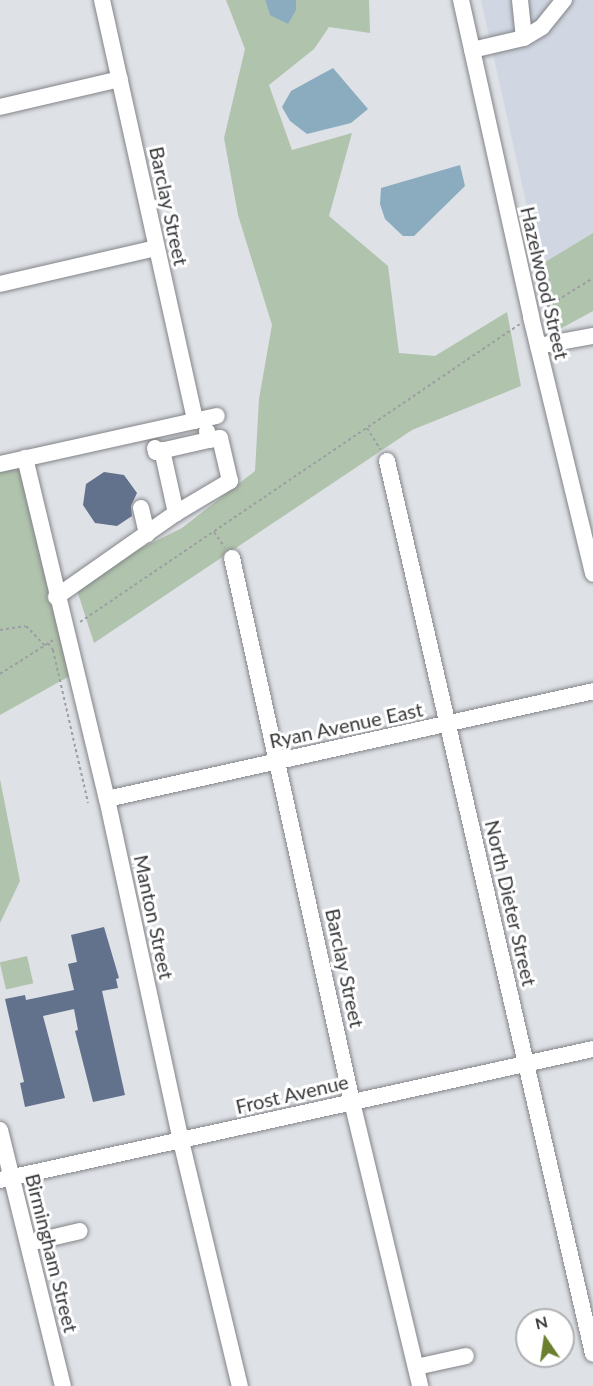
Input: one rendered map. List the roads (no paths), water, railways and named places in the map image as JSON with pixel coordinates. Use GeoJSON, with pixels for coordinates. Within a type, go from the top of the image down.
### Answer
{"type":"FeatureCollection","features":[{"type":"Feature","properties":{"kind":"street","name":"Barclay Street"},"geometry":{"type":"LineString","coordinates":[[102,0],[156,248],[209,440]]}},
{"type":"Feature","properties":{"kind":"street","name":"Hazelwood Street"},"geometry":{"type":"LineString","coordinates":[[461,0],[531,317],[593,574]]}},
{"type":"Feature","properties":{"kind":"street"},"geometry":{"type":"LineString","coordinates":[[520,0],[525,38]]}},
{"type":"Feature","properties":{"kind":"street"},"geometry":{"type":"LineString","coordinates":[[472,50],[525,38],[542,27],[564,0]]}},
{"type":"Feature","properties":{"kind":"street"},"geometry":{"type":"LineString","coordinates":[[0,107],[120,79]]}},
{"type":"Feature","properties":{"kind":"street"},"geometry":{"type":"LineString","coordinates":[[0,284],[156,248]]}},
{"type":"Feature","properties":{"kind":"street"},"geometry":{"type":"LineString","coordinates":[[538,346],[593,336]]}},
{"type":"Feature","properties":{"kind":"street"},"geometry":{"type":"LineString","coordinates":[[0,464],[205,419]]}},
{"type":"Feature","properties":{"kind":"street"},"geometry":{"type":"LineString","coordinates":[[56,597],[176,513],[230,480],[220,438],[156,452],[150,431]]}},
{"type":"Feature","properties":{"kind":"street"},"geometry":{"type":"LineString","coordinates":[[162,450],[176,513]]}},
{"type":"Feature","properties":{"kind":"street","name":"Manton Street"},"geometry":{"type":"LineString","coordinates":[[25,458],[64,633],[107,799],[181,1141],[240,1386]]}},
{"type":"Feature","properties":{"kind":"street","name":"North Dieter Street"},"geometry":{"type":"LineString","coordinates":[[387,461],[593,1354]]}},
{"type":"Feature","properties":{"kind":"street"},"geometry":{"type":"LineString","coordinates":[[141,508],[147,534]]}},
{"type":"Feature","properties":{"kind":"street","name":"Barclay Street"},"geometry":{"type":"LineString","coordinates":[[232,558],[279,761],[352,1102],[420,1386]]}},
{"type":"Feature","properties":{"kind":"street","name":"Ryan Avenue East"},"geometry":{"type":"LineString","coordinates":[[107,799],[593,691]]}},
{"type":"Feature","properties":{"kind":"street","name":"Frost Avenue"},"geometry":{"type":"LineString","coordinates":[[6,1179],[593,1049]]}},
{"type":"Feature","properties":{"kind":"street","name":"Birmingham Street"},"geometry":{"type":"LineString","coordinates":[[0,1130],[6,1179],[29,1243],[63,1386]]}},
{"type":"Feature","properties":{"kind":"street"},"geometry":{"type":"LineString","coordinates":[[29,1243],[80,1231]]}},
{"type":"Feature","properties":{"kind":"street"},"geometry":{"type":"LineString","coordinates":[[416,1367],[466,1356]]}},
{"type":"Feature","properties":{"kind":"water"},"geometry":{"type":"Polygon","coordinates":[[[265,0],[296,0],[296,10],[288,24],[270,15],[265,0]]]}},
{"type":"Feature","properties":{"kind":"water"},"geometry":{"type":"Polygon","coordinates":[[[333,68],[368,109],[351,123],[307,134],[290,121],[282,107],[291,91],[333,68]]]}},
{"type":"Feature","properties":{"kind":"water"},"geometry":{"type":"Polygon","coordinates":[[[460,165],[465,186],[414,236],[403,236],[385,219],[380,204],[381,188],[460,165]]]}}]}
